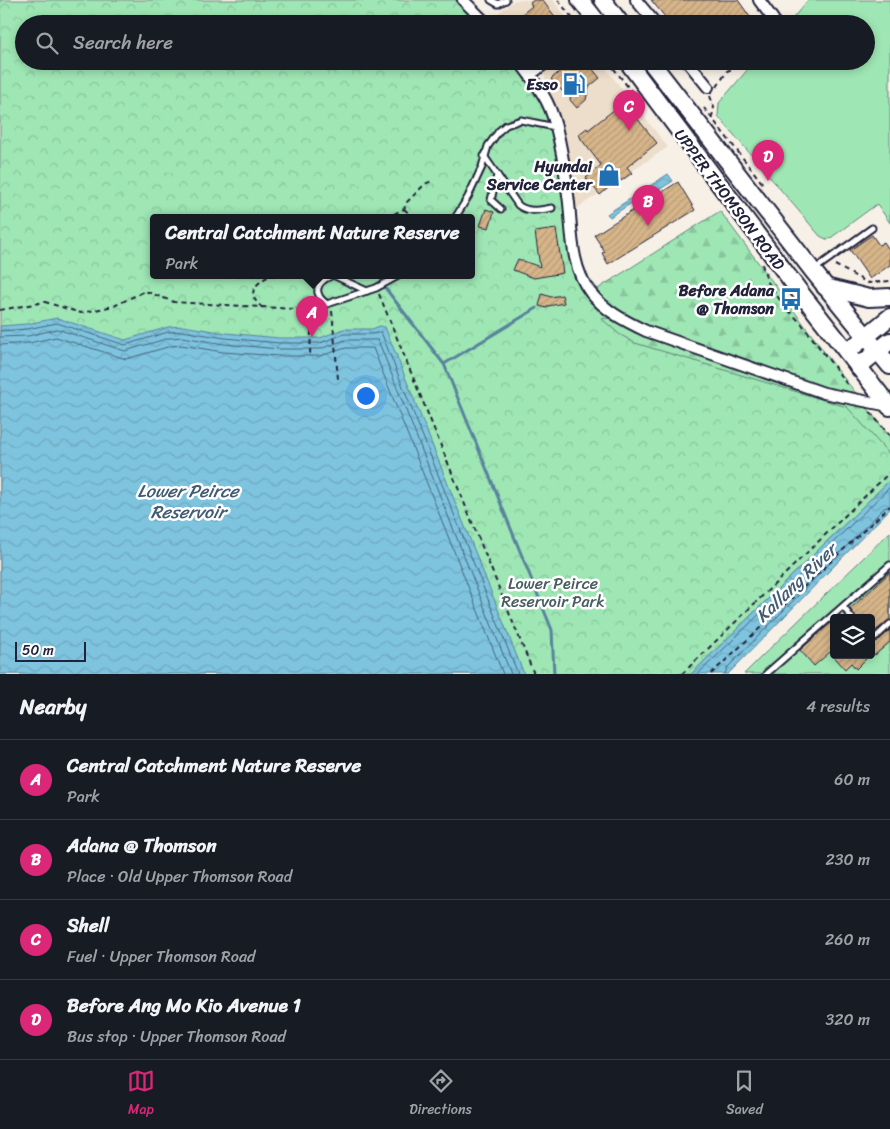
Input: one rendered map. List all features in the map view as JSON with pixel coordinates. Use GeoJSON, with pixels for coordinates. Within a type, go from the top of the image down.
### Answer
{"type":"FeatureCollection","features":[{"type":"Feature","properties":{"kind":"main road"},"geometry":{"type":"LineString","coordinates":[[580,0],[591,15]]}},
{"type":"Feature","properties":{"kind":"main road"},"geometry":{"type":"LineString","coordinates":[[603,0],[614,15]]}},
{"type":"Feature","properties":{"kind":"main road","name":"UPPER THOMSON ROAD"},"geometry":{"type":"LineString","coordinates":[[634,70],[858,367],[890,406]]}},
{"type":"Feature","properties":{"kind":"main road","name":"UPPER THOMSON ROAD"},"geometry":{"type":"LineString","coordinates":[[657,70],[813,271],[866,336],[884,346],[890,366]]}},
{"type":"Feature","properties":{"kind":"main road"},"geometry":{"type":"LineString","coordinates":[[826,287],[869,298],[890,297]]}},
{"type":"Feature","properties":{"kind":"main road"},"geometry":{"type":"LineString","coordinates":[[847,352],[890,317]]}},
{"type":"Feature","properties":{"kind":"main road"},"geometry":{"type":"LineString","coordinates":[[858,367],[884,346]]}},
{"type":"Feature","properties":{"kind":"street"},"geometry":{"type":"LineString","coordinates":[[463,0],[479,15]]}},
{"type":"Feature","properties":{"kind":"street"},"geometry":{"type":"LineString","coordinates":[[636,0],[648,15]]}},
{"type":"Feature","properties":{"kind":"street"},"geometry":{"type":"LineString","coordinates":[[759,0],[770,15]]}},
{"type":"Feature","properties":{"kind":"street"},"geometry":{"type":"LineString","coordinates":[[526,70],[548,103],[556,126],[567,191],[574,254],[589,290],[601,304],[621,319],[646,331],[824,393],[890,406]]}},
{"type":"Feature","properties":{"kind":"street"},"geometry":{"type":"LineString","coordinates":[[530,75],[536,70]]}},
{"type":"Feature","properties":{"kind":"street"},"geometry":{"type":"LineString","coordinates":[[694,70],[708,87]]}},
{"type":"Feature","properties":{"kind":"lane"},"geometry":{"type":"LineString","coordinates":[[491,0],[498,4],[506,0]]}},
{"type":"Feature","properties":{"kind":"lane"},"geometry":{"type":"LineString","coordinates":[[457,214],[479,175],[484,156],[493,137],[506,125],[521,120],[556,126]]}},
{"type":"Feature","properties":{"kind":"lane"},"geometry":{"type":"LineString","coordinates":[[484,156],[518,205],[528,210],[552,208]]}},
{"type":"Feature","properties":{"kind":"lane"},"geometry":{"type":"LineString","coordinates":[[490,207],[497,175]]}},
{"type":"Feature","properties":{"kind":"lane"},"geometry":{"type":"LineString","coordinates":[[492,200],[502,209]]}},
{"type":"Feature","properties":{"kind":"lane"},"geometry":{"type":"LineString","coordinates":[[813,271],[872,228]]}},
{"type":"Feature","properties":{"kind":"lane"},"geometry":{"type":"LineString","coordinates":[[326,279],[320,283],[317,291],[320,299],[329,304],[376,288],[392,279]]}},
{"type":"Feature","properties":{"kind":"lane"},"geometry":{"type":"LineString","coordinates":[[341,279],[367,291]]}},
{"type":"Feature","properties":{"kind":"lane"},"geometry":{"type":"LineString","coordinates":[[766,674],[890,565]]}},
{"type":"Feature","properties":{"kind":"lane"},"geometry":{"type":"LineString","coordinates":[[843,607],[849,614]]}},
{"type":"Feature","properties":{"kind":"lane"},"geometry":{"type":"LineString","coordinates":[[875,638],[890,624]]}},
{"type":"Feature","properties":{"kind":"path"},"geometry":{"type":"LineString","coordinates":[[558,0],[570,15]]}},
{"type":"Feature","properties":{"kind":"path"},"geometry":{"type":"LineString","coordinates":[[615,70],[644,106]]}},
{"type":"Feature","properties":{"kind":"path"},"geometry":{"type":"LineString","coordinates":[[712,118],[714,107],[711,97],[727,71],[730,70]]}},
{"type":"Feature","properties":{"kind":"path"},"geometry":{"type":"LineString","coordinates":[[700,103],[764,186]]}},
{"type":"Feature","properties":{"kind":"path"},"geometry":{"type":"LineString","coordinates":[[394,214],[404,209],[425,184],[434,180]]}},
{"type":"Feature","properties":{"kind":"path"},"geometry":{"type":"LineString","coordinates":[[404,209],[409,214]]}},
{"type":"Feature","properties":{"kind":"path"},"geometry":{"type":"LineString","coordinates":[[762,260],[767,281],[784,306],[801,323],[849,387]]}},
{"type":"Feature","properties":{"kind":"path"},"geometry":{"type":"LineString","coordinates":[[828,261],[868,283],[890,281]]}},
{"type":"Feature","properties":{"kind":"path"},"geometry":{"type":"LineString","coordinates":[[263,308],[257,304],[253,296],[253,288],[264,279]]}},
{"type":"Feature","properties":{"kind":"path"},"geometry":{"type":"LineString","coordinates":[[376,288],[534,674]]}},
{"type":"Feature","properties":{"kind":"path"},"geometry":{"type":"LineString","coordinates":[[0,310],[45,302],[81,313],[114,306],[145,291],[174,302],[312,310],[329,304],[338,379]]}},
{"type":"Feature","properties":{"kind":"path"},"geometry":{"type":"LineString","coordinates":[[310,354],[312,310]]}},
{"type":"Feature","properties":{"kind":"path"},"geometry":{"type":"LineString","coordinates":[[682,674],[890,472]]}},
{"type":"Feature","properties":{"kind":"path"},"geometry":{"type":"LineString","coordinates":[[711,674],[890,506]]}},
{"type":"Feature","properties":{"kind":"shaded area"},"geometry":{"type":"Polygon","coordinates":[[[515,0],[553,0],[564,15],[498,15],[515,0]]]}},
{"type":"Feature","properties":{"kind":"shaded area"},"geometry":{"type":"Polygon","coordinates":[[[541,70],[607,70],[668,147],[576,209],[544,74],[541,70]]]}},
{"type":"Feature","properties":{"kind":"green space","name":"Lower Peirce Reservoir Park"},"geometry":{"type":"Polygon","coordinates":[[[0,0],[455,0],[470,15],[15,15],[15,70],[519,70],[541,103],[544,101],[555,127],[577,256],[588,277],[598,289],[601,304],[621,319],[601,318],[619,334],[635,343],[847,407],[890,455],[890,480],[691,674],[0,674],[0,0]]]}},
{"type":"Feature","properties":{"kind":"green space"},"geometry":{"type":"Polygon","coordinates":[[[808,0],[890,0],[890,223],[877,204],[828,240],[820,236],[718,116],[719,103],[747,70],[875,70],[875,15],[796,15],[808,0]]]}},
{"type":"Feature","properties":{"kind":"green space"},"geometry":{"type":"Polygon","coordinates":[[[720,211],[890,437],[890,477],[496,339],[601,304],[598,289],[720,211]]]}},
{"type":"Feature","properties":{"kind":"green space"},"geometry":{"type":"Polygon","coordinates":[[[890,532],[890,674],[744,674],[890,532]]]}},
{"type":"Feature","properties":{"kind":"water"},"geometry":{"type":"Polygon","coordinates":[[[668,174],[673,181],[657,191],[655,188],[610,217],[607,214],[668,174]]]}},
{"type":"Feature","properties":{"kind":"water","name":"Lower Peirce Reservoir"},"geometry":{"type":"Polygon","coordinates":[[[57,318],[125,340],[168,327],[183,326],[226,333],[279,338],[320,338],[343,329],[385,327],[524,674],[0,674],[0,326],[27,324],[57,318]]]}},
{"type":"Feature","properties":{"kind":"water","name":"Kallang River"},"geometry":{"type":"Polygon","coordinates":[[[890,480],[890,509],[728,674],[691,674],[890,480]]]}},
{"type":"Feature","properties":{"kind":"building"},"geometry":{"type":"Polygon","coordinates":[[[534,0],[542,0],[554,15],[521,15],[532,6],[530,3],[534,0]]]}},
{"type":"Feature","properties":{"kind":"building"},"geometry":{"type":"Polygon","coordinates":[[[651,0],[738,0],[749,15],[664,15],[651,0]]]}},
{"type":"Feature","properties":{"kind":"building","name":"Esso"},"geometry":{"type":"Polygon","coordinates":[[[562,70],[593,70],[600,78],[589,87],[586,100],[577,108],[570,100],[571,92],[563,92],[551,79],[562,70]]]}},
{"type":"Feature","properties":{"kind":"building"},"geometry":{"type":"Polygon","coordinates":[[[624,102],[657,143],[627,167],[632,173],[621,181],[620,178],[600,195],[586,178],[601,165],[579,134],[587,128],[588,130],[624,102]]]}},
{"type":"Feature","properties":{"kind":"building"},"geometry":{"type":"Polygon","coordinates":[[[678,182],[695,210],[608,264],[602,253],[605,252],[594,235],[678,182]]]}},
{"type":"Feature","properties":{"kind":"building"},"geometry":{"type":"Polygon","coordinates":[[[486,209],[494,212],[489,228],[480,226],[486,209]]]}},
{"type":"Feature","properties":{"kind":"building"},"geometry":{"type":"Polygon","coordinates":[[[556,229],[563,273],[534,278],[513,270],[518,259],[540,267],[535,232],[556,229]]]}},
{"type":"Feature","properties":{"kind":"building"},"geometry":{"type":"Polygon","coordinates":[[[872,235],[879,245],[884,242],[890,251],[890,265],[870,279],[850,250],[872,235]]]}},
{"type":"Feature","properties":{"kind":"building"},"geometry":{"type":"Polygon","coordinates":[[[542,294],[551,297],[562,295],[564,303],[548,306],[547,308],[539,306],[542,294]]]}},
{"type":"Feature","properties":{"kind":"building"},"geometry":{"type":"Polygon","coordinates":[[[890,572],[890,620],[875,631],[875,614],[853,614],[850,609],[890,572]]]}},
{"type":"Feature","properties":{"kind":"building"},"geometry":{"type":"Polygon","coordinates":[[[830,624],[830,652],[814,666],[800,650],[830,624]]]}},
{"type":"Feature","properties":{"kind":"building"},"geometry":{"type":"Polygon","coordinates":[[[890,630],[890,642],[875,655],[875,641],[890,630]]]}},
{"type":"Feature","properties":{"kind":"building"},"geometry":{"type":"Polygon","coordinates":[[[836,659],[866,659],[856,669],[851,663],[845,669],[836,659]]]}},
{"type":"Feature","properties":{"kind":"waterway"},"geometry":{"type":"LineString","coordinates":[[386,289],[443,363]]}},
{"type":"Feature","properties":{"kind":"waterway"},"geometry":{"type":"LineString","coordinates":[[537,308],[444,364],[552,630],[554,674]]}},
{"type":"Feature","properties":{"kind":"place","name":"Esso"},"geometry":{"type":"Point","coordinates":[574,84]}},
{"type":"Feature","properties":{"kind":"place","name":"Shell"},"geometry":{"type":"Point","coordinates":[629,131]}},
{"type":"Feature","properties":{"kind":"place","name":"Hyundai Service Center"},"geometry":{"type":"Point","coordinates":[609,175]}},
{"type":"Feature","properties":{"kind":"place","name":"Before Ang Mo Kio Avenue 1"},"geometry":{"type":"Point","coordinates":[768,181]}},
{"type":"Feature","properties":{"kind":"place","name":"Adana @ Thomson"},"geometry":{"type":"Point","coordinates":[648,226]}},
{"type":"Feature","properties":{"kind":"place","name":"Before Adana @ Thomson"},"geometry":{"type":"Point","coordinates":[791,299]}},
{"type":"Feature","properties":{"kind":"place","name":"Central Catchment Nature Reserve"},"geometry":{"type":"Point","coordinates":[312,337]}}]}
